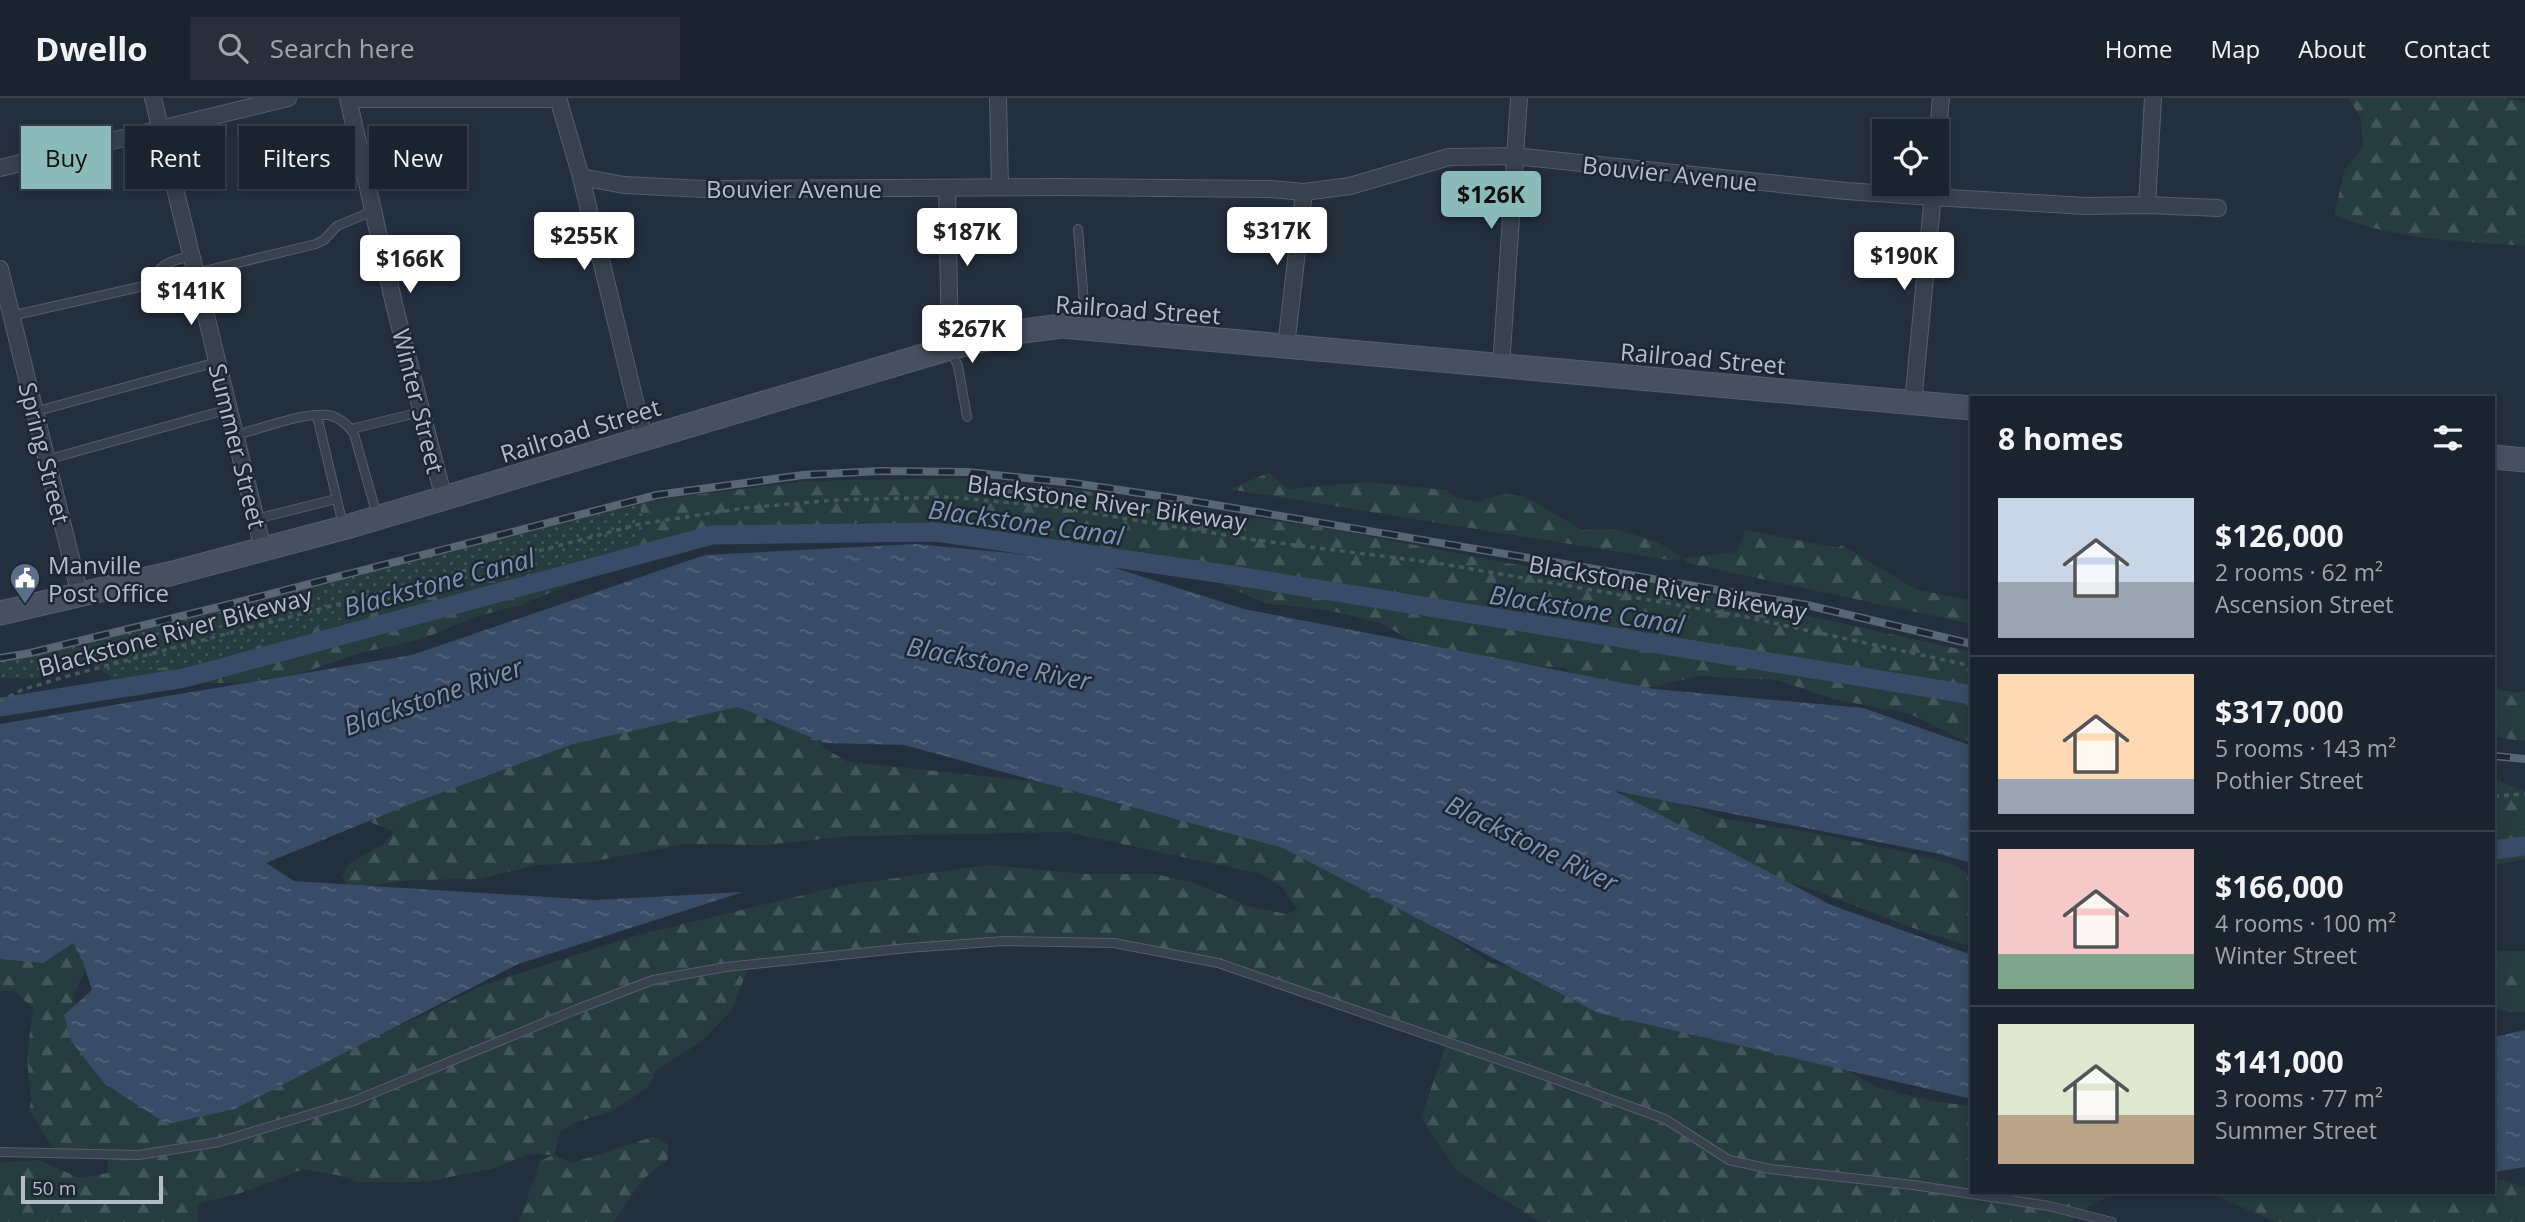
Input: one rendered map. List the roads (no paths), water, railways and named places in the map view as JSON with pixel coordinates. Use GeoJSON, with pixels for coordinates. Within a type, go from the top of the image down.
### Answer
{"type":"FeatureCollection","features":[{"type":"Feature","properties":{"kind":"street","name":"Summer Street"},"geometry":{"type":"LineString","coordinates":[[153,98],[158,126]]}},
{"type":"Feature","properties":{"kind":"street"},"geometry":{"type":"LineString","coordinates":[[171,126],[288,98]]}},
{"type":"Feature","properties":{"kind":"street"},"geometry":{"type":"LineString","coordinates":[[348,98],[558,99],[581,177],[645,438]]}},
{"type":"Feature","properties":{"kind":"street","name":"Winter Street"},"geometry":{"type":"LineString","coordinates":[[348,98],[421,412],[444,499]]}},
{"type":"Feature","properties":{"kind":"street"},"geometry":{"type":"LineString","coordinates":[[998,98],[1000,187]]}},
{"type":"Feature","properties":{"kind":"street"},"geometry":{"type":"LineString","coordinates":[[1501,367],[1519,98]]}},
{"type":"Feature","properties":{"kind":"street"},"geometry":{"type":"LineString","coordinates":[[1939,119],[1941,98]]}},
{"type":"Feature","properties":{"kind":"street"},"geometry":{"type":"LineString","coordinates":[[2147,205],[2153,98]]}},
{"type":"Feature","properties":{"kind":"street"},"geometry":{"type":"LineString","coordinates":[[0,168],[125,137]]}},
{"type":"Feature","properties":{"kind":"street","name":"Bouvier Avenue"},"geometry":{"type":"LineString","coordinates":[[581,177],[624,185],[704,188],[1000,187],[1256,189],[1304,192],[1350,186],[1449,157],[1514,156],[1832,190],[1872,190]]}},
{"type":"Feature","properties":{"kind":"street"},"geometry":{"type":"LineString","coordinates":[[947,188],[950,348]]}},
{"type":"Feature","properties":{"kind":"street","name":"Summer Street"},"geometry":{"type":"LineString","coordinates":[[174,189],[263,549]]}},
{"type":"Feature","properties":{"kind":"street"},"geometry":{"type":"LineString","coordinates":[[1286,346],[1304,192]]}},
{"type":"Feature","properties":{"kind":"street","name":"Bouvier Avenue"},"geometry":{"type":"LineString","coordinates":[[1949,192],[2086,206],[2218,208]]}},
{"type":"Feature","properties":{"kind":"street"},"geometry":{"type":"LineString","coordinates":[[1913,403],[1934,196]]}},
{"type":"Feature","properties":{"kind":"street","name":"Spring Street"},"geometry":{"type":"LineString","coordinates":[[0,269],[6,318],[34,412],[80,595]]}},
{"type":"Feature","properties":{"kind":"street","name":"Railroad Street"},"geometry":{"type":"LineString","coordinates":[[0,613],[343,528],[950,348],[1016,332],[1062,326],[1970,408]]}},
{"type":"Feature","properties":{"kind":"street"},"geometry":{"type":"LineString","coordinates":[[2495,457],[2525,460]]}},
{"type":"Feature","properties":{"kind":"lane"},"geometry":{"type":"LineString","coordinates":[[195,273],[316,244],[324,240],[337,226],[373,211]]}},
{"type":"Feature","properties":{"kind":"lane"},"geometry":{"type":"LineString","coordinates":[[1078,229],[1086,328]]}},
{"type":"Feature","properties":{"kind":"lane"},"geometry":{"type":"LineString","coordinates":[[191,256],[166,264],[156,272],[155,277],[164,295],[171,298],[201,294]]}},
{"type":"Feature","properties":{"kind":"lane"},"geometry":{"type":"LineString","coordinates":[[6,318],[157,283]]}},
{"type":"Feature","properties":{"kind":"lane"},"geometry":{"type":"LineString","coordinates":[[950,348],[958,366],[967,417]]}},
{"type":"Feature","properties":{"kind":"lane"},"geometry":{"type":"LineString","coordinates":[[34,412],[218,362]]}},
{"type":"Feature","properties":{"kind":"lane"},"geometry":{"type":"LineString","coordinates":[[46,460],[230,409]]}},
{"type":"Feature","properties":{"kind":"lane"},"geometry":{"type":"LineString","coordinates":[[351,429],[421,412]]}},
{"type":"Feature","properties":{"kind":"lane"},"geometry":{"type":"LineString","coordinates":[[236,435],[306,417],[328,415],[340,419],[351,429],[377,518]]}},
{"type":"Feature","properties":{"kind":"lane"},"geometry":{"type":"LineString","coordinates":[[317,416],[343,528]]}},
{"type":"Feature","properties":{"kind":"lane"},"geometry":{"type":"LineString","coordinates":[[256,519],[336,499]]}},
{"type":"Feature","properties":{"kind":"lane"},"geometry":{"type":"LineString","coordinates":[[0,1152],[139,1155],[219,1142],[354,1101],[653,980],[726,967],[908,948],[1005,941],[1114,943],[1218,963],[1535,1072],[1665,1119],[1729,1160],[1770,1169],[1970,1194]]}},
{"type":"Feature","properties":{"kind":"lane"},"geometry":{"type":"LineString","coordinates":[[1971,1194],[2097,1216],[2112,1222]]}},
{"type":"Feature","properties":{"kind":"water","name":"Blackstone River"},"geometry":{"type":"Polygon","coordinates":[[[915,544],[1093,561],[1244,609],[1654,689],[1863,708],[1970,745],[1970,862],[1935,853],[1615,791],[1831,905],[1970,954],[1970,1099],[1598,1013],[1283,848],[904,745],[825,743],[738,707],[573,744],[408,805],[266,863],[294,881],[595,900],[743,892],[518,964],[235,1109],[167,1124],[105,1084],[71,1041],[64,1015],[92,990],[83,962],[73,943],[43,963],[0,959],[0,724],[412,655],[705,555],[915,544]]]}},
{"type":"Feature","properties":{"kind":"water"},"geometry":{"type":"Polygon","coordinates":[[[2525,1030],[2525,1167],[2495,1172],[2495,1037],[2525,1030]]]}},
{"type":"Feature","properties":{"kind":"waterway","name":"Blackstone Canal"},"geometry":{"type":"LineString","coordinates":[[0,707],[184,678],[712,535],[936,532],[1231,575],[1970,696]]}},
{"type":"Feature","properties":{"kind":"waterway","name":"Blackstone Canal"},"geometry":{"type":"LineString","coordinates":[[2495,850],[2525,846]]}},
{"type":"Feature","properties":{"kind":"railway"},"geometry":{"type":"LineString","coordinates":[[0,658],[223,606],[657,495],[803,475],[881,471],[967,472],[1073,483],[1186,500],[1807,605],[1970,644]]}},
{"type":"Feature","properties":{"kind":"railway"},"geometry":{"type":"LineString","coordinates":[[2495,756],[2525,759]]}},
{"type":"Feature","properties":{"kind":"place","name":"Manville Post Office"},"geometry":{"type":"Point","coordinates":[25,605]}}]}
